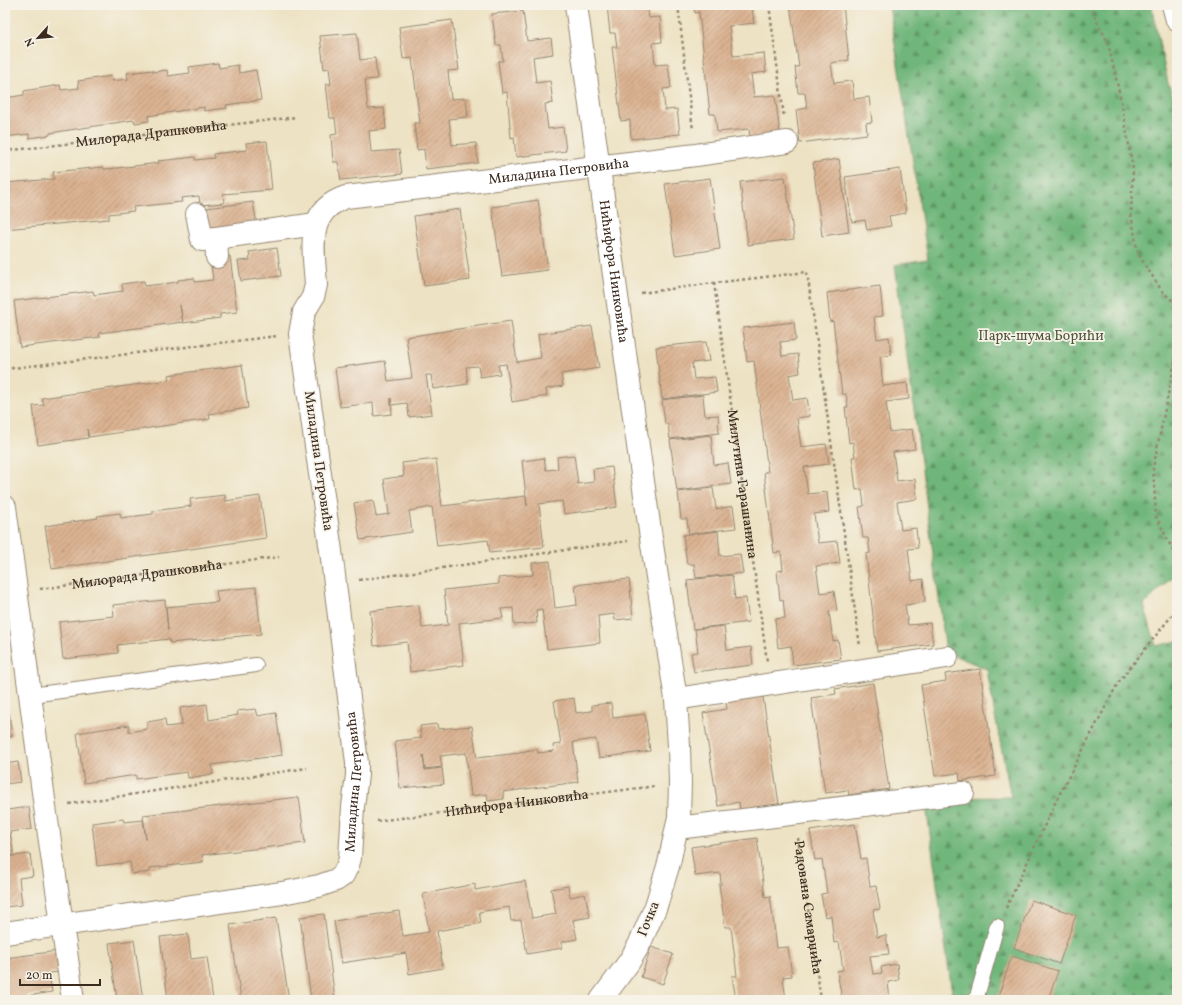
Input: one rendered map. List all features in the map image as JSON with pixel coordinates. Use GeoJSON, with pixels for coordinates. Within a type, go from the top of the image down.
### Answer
{"type":"FeatureCollection","features":[{"type":"Feature","properties":{"kind":"street","name":"Нићифора Нинковића"},"geometry":{"type":"LineString","coordinates":[[576,5],[651,538],[676,700],[680,746],[679,818],[677,828]]}},
{"type":"Feature","properties":{"kind":"street"},"geometry":{"type":"LineString","coordinates":[[1173,5],[1177,20]]}},
{"type":"Feature","properties":{"kind":"street","name":"Миладина Петровића"},"geometry":{"type":"LineString","coordinates":[[5,933],[282,893],[336,880],[343,875],[348,865],[353,824],[357,763],[335,583],[300,334],[304,312],[315,292],[314,248],[316,224],[322,212],[337,200],[346,197],[696,155],[787,142]]}},
{"type":"Feature","properties":{"kind":"street"},"geometry":{"type":"LineString","coordinates":[[197,214],[202,240],[216,248],[316,224]]}},
{"type":"Feature","properties":{"kind":"street"},"geometry":{"type":"LineString","coordinates":[[5,507],[45,807],[73,1000]]}},
{"type":"Feature","properties":{"kind":"street"},"geometry":{"type":"LineString","coordinates":[[676,700],[947,657]]}},
{"type":"Feature","properties":{"kind":"street"},"geometry":{"type":"LineString","coordinates":[[677,828],[963,793]]}},
{"type":"Feature","properties":{"kind":"street","name":"Гочка"},"geometry":{"type":"LineString","coordinates":[[601,1000],[629,962],[639,945],[656,906],[677,828]]}},
{"type":"Feature","properties":{"kind":"lane"},"geometry":{"type":"LineString","coordinates":[[31,695],[256,664]]}},
{"type":"Feature","properties":{"kind":"lane"},"geometry":{"type":"LineString","coordinates":[[976,1000],[997,926]]}},
{"type":"Feature","properties":{"kind":"path"},"geometry":{"type":"LineString","coordinates":[[678,5],[696,155]]}},
{"type":"Feature","properties":{"kind":"path"},"geometry":{"type":"LineString","coordinates":[[769,5],[787,142]]}},
{"type":"Feature","properties":{"kind":"path"},"geometry":{"type":"LineString","coordinates":[[1089,5],[1108,43],[1122,105],[1133,169],[1131,214],[1138,254],[1162,291],[1177,305]]}},
{"type":"Feature","properties":{"kind":"path","name":"Милорада Драшковића"},"geometry":{"type":"LineString","coordinates":[[5,151],[297,117]]}},
{"type":"Feature","properties":{"kind":"path"},"geometry":{"type":"LineString","coordinates":[[617,296],[807,272],[863,670]]}},
{"type":"Feature","properties":{"kind":"path","name":"Милутина Гарашанина"},"geometry":{"type":"LineString","coordinates":[[714,283],[770,685]]}},
{"type":"Feature","properties":{"kind":"path"},"geometry":{"type":"LineString","coordinates":[[1177,332],[1175,361],[1153,468],[1156,516],[1177,559]]}},
{"type":"Feature","properties":{"kind":"path"},"geometry":{"type":"LineString","coordinates":[[5,369],[300,334]]}},
{"type":"Feature","properties":{"kind":"path"},"geometry":{"type":"LineString","coordinates":[[335,583],[651,538]]}},
{"type":"Feature","properties":{"kind":"path","name":"Милорада Драшковића"},"geometry":{"type":"LineString","coordinates":[[16,592],[279,557]]}},
{"type":"Feature","properties":{"kind":"path"},"geometry":{"type":"LineString","coordinates":[[997,926],[1056,801],[1118,683],[1177,609]]}},
{"type":"Feature","properties":{"kind":"path"},"geometry":{"type":"LineString","coordinates":[[45,807],[307,768]]}},
{"type":"Feature","properties":{"kind":"path","name":"Нићифора Нинковића"},"geometry":{"type":"LineString","coordinates":[[353,824],[680,783]]}},
{"type":"Feature","properties":{"kind":"path","name":"Радована Самарџића"},"geometry":{"type":"LineString","coordinates":[[795,814],[821,1000]]}},
{"type":"Feature","properties":{"kind":"green space","name":"Парк-шума Борићи"},"geometry":{"type":"Polygon","coordinates":[[[889,5],[1151,5],[1168,83],[1177,109],[1177,572],[1144,605],[1156,646],[1177,641],[1177,1000],[953,1000],[925,798],[1011,797],[987,669],[946,652],[895,265],[928,260],[889,5]]]}},
{"type":"Feature","properties":{"kind":"building"},"geometry":{"type":"Polygon","coordinates":[[[607,5],[647,5],[649,18],[660,17],[662,42],[653,43],[655,65],[668,64],[671,88],[663,89],[665,110],[677,109],[680,134],[631,139],[630,120],[621,121],[612,47],[617,47],[615,33],[610,33],[607,5]]]}},
{"type":"Feature","properties":{"kind":"building"},"geometry":{"type":"Polygon","coordinates":[[[694,5],[727,5],[727,9],[752,7],[754,23],[729,26],[733,56],[764,53],[766,72],[751,74],[754,97],[775,95],[780,134],[750,137],[749,129],[717,132],[715,114],[710,114],[699,12],[695,13],[694,5]]]}},
{"type":"Feature","properties":{"kind":"building"},"geometry":{"type":"Polygon","coordinates":[[[790,5],[843,5],[849,60],[831,63],[834,83],[852,81],[854,99],[869,97],[872,122],[866,123],[867,134],[800,143],[796,110],[807,108],[805,93],[798,93],[795,67],[799,67],[790,5]]]}},
{"type":"Feature","properties":{"kind":"building"},"geometry":{"type":"Polygon","coordinates":[[[523,11],[527,41],[551,38],[553,54],[533,57],[536,83],[550,81],[553,103],[545,104],[548,129],[563,127],[566,151],[516,157],[514,137],[511,138],[507,92],[502,93],[498,61],[503,61],[501,45],[496,45],[492,14],[523,11]]]}},
{"type":"Feature","properties":{"kind":"building"},"geometry":{"type":"Polygon","coordinates":[[[452,20],[459,70],[448,71],[451,99],[466,98],[468,117],[449,119],[452,145],[476,143],[478,163],[426,169],[424,149],[417,150],[414,123],[420,123],[412,58],[403,59],[399,27],[452,20]]]}},
{"type":"Feature","properties":{"kind":"building"},"geometry":{"type":"Polygon","coordinates":[[[357,33],[360,60],[375,58],[377,79],[365,80],[368,109],[384,108],[386,129],[369,131],[371,152],[399,150],[402,174],[341,180],[338,162],[333,162],[331,135],[337,134],[335,118],[330,118],[326,84],[331,84],[329,68],[324,69],[320,36],[357,33]]]}},
{"type":"Feature","properties":{"kind":"building"},"geometry":{"type":"Polygon","coordinates":[[[218,63],[219,68],[238,65],[239,73],[256,70],[261,100],[226,105],[227,108],[204,111],[204,107],[148,116],[149,121],[135,123],[134,120],[50,133],[50,135],[29,138],[29,134],[5,137],[5,98],[24,95],[24,91],[60,85],[61,90],[79,88],[78,81],[111,76],[112,81],[128,79],[127,73],[153,70],[153,72],[167,70],[168,76],[190,73],[189,67],[218,63]]]}},
{"type":"Feature","properties":{"kind":"building"},"geometry":{"type":"Polygon","coordinates":[[[267,141],[272,190],[223,194],[224,203],[200,205],[199,196],[181,198],[182,202],[133,207],[134,211],[109,214],[109,219],[5,229],[5,183],[54,179],[53,172],[103,167],[104,169],[117,168],[159,163],[158,161],[195,157],[195,160],[214,158],[213,154],[247,150],[246,143],[267,141]]]}},
{"type":"Feature","properties":{"kind":"building"},"geometry":{"type":"Polygon","coordinates":[[[839,159],[849,232],[822,236],[813,163],[839,159]]]}},
{"type":"Feature","properties":{"kind":"building"},"geometry":{"type":"Polygon","coordinates":[[[900,169],[906,213],[889,216],[891,226],[867,230],[865,220],[852,222],[845,177],[900,169]]]}},
{"type":"Feature","properties":{"kind":"building"},"geometry":{"type":"Polygon","coordinates":[[[785,177],[794,239],[748,245],[740,182],[785,177]]]}},
{"type":"Feature","properties":{"kind":"building"},"geometry":{"type":"Polygon","coordinates":[[[710,178],[720,249],[675,255],[665,184],[710,178]]]}},
{"type":"Feature","properties":{"kind":"building"},"geometry":{"type":"Polygon","coordinates":[[[538,200],[548,270],[502,276],[492,207],[538,200]]]}},
{"type":"Feature","properties":{"kind":"building"},"geometry":{"type":"Polygon","coordinates":[[[253,202],[257,225],[208,232],[206,208],[253,202]]]}},
{"type":"Feature","properties":{"kind":"building"},"geometry":{"type":"Polygon","coordinates":[[[460,209],[470,280],[424,286],[414,216],[460,209]]]}},
{"type":"Feature","properties":{"kind":"building"},"geometry":{"type":"Polygon","coordinates":[[[277,248],[281,276],[241,281],[238,261],[250,260],[249,252],[277,248]]]}},
{"type":"Feature","properties":{"kind":"building"},"geometry":{"type":"Polygon","coordinates":[[[230,256],[237,312],[220,314],[220,318],[99,333],[100,337],[20,347],[14,301],[93,291],[94,295],[123,291],[122,284],[144,281],[145,286],[178,282],[178,280],[194,278],[195,282],[213,280],[210,258],[230,256]]]}},
{"type":"Feature","properties":{"kind":"building"},"geometry":{"type":"Polygon","coordinates":[[[880,286],[883,316],[874,317],[877,339],[889,337],[891,355],[880,357],[883,386],[907,383],[909,399],[886,402],[890,432],[912,429],[915,449],[893,452],[897,481],[915,479],[917,499],[897,502],[901,530],[916,528],[918,548],[908,549],[912,581],[923,579],[925,602],[905,605],[908,625],[930,623],[933,644],[877,651],[866,554],[870,553],[868,538],[863,538],[859,507],[864,506],[862,489],[856,490],[852,457],[855,457],[853,442],[849,443],[845,407],[848,407],[846,394],[842,394],[833,321],[830,322],[827,293],[880,286]]]}},
{"type":"Feature","properties":{"kind":"building"},"geometry":{"type":"Polygon","coordinates":[[[511,321],[517,362],[541,358],[538,334],[592,326],[599,368],[561,374],[563,386],[546,389],[547,396],[512,402],[506,364],[498,365],[500,374],[480,377],[478,366],[466,367],[468,384],[433,389],[431,375],[426,375],[432,414],[409,417],[407,403],[391,405],[392,414],[374,416],[373,403],[340,407],[335,368],[385,361],[388,381],[412,378],[406,337],[511,321]]]}},
{"type":"Feature","properties":{"kind":"building"},"geometry":{"type":"Polygon","coordinates":[[[794,322],[796,340],[780,342],[782,356],[798,354],[800,373],[789,375],[793,400],[807,398],[810,416],[797,418],[801,447],[826,444],[829,464],[804,467],[808,494],[827,492],[829,512],[814,514],[818,543],[837,541],[840,563],[816,566],[820,593],[834,591],[837,611],[829,612],[833,641],[838,640],[841,659],[793,665],[791,646],[778,648],[775,619],[785,618],[783,599],[780,600],[777,571],[783,570],[781,552],[774,553],[764,472],[768,472],[754,361],[747,362],[743,328],[794,322]]]}},
{"type":"Feature","properties":{"kind":"building"},"geometry":{"type":"Polygon","coordinates":[[[706,342],[709,361],[692,363],[694,379],[715,377],[717,392],[662,399],[656,347],[706,342]]]}},
{"type":"Feature","properties":{"kind":"building"},"geometry":{"type":"Polygon","coordinates":[[[242,365],[248,408],[209,414],[210,419],[89,437],[87,429],[88,438],[38,445],[33,406],[44,405],[42,398],[169,380],[168,375],[242,365]]]}},
{"type":"Feature","properties":{"kind":"building"},"geometry":{"type":"Polygon","coordinates":[[[703,395],[705,416],[718,415],[719,433],[670,439],[668,424],[665,424],[662,400],[703,395]]]}},
{"type":"Feature","properties":{"kind":"building"},"geometry":{"type":"Polygon","coordinates":[[[711,435],[714,465],[728,463],[731,484],[677,491],[670,440],[711,435]]]}},
{"type":"Feature","properties":{"kind":"building"},"geometry":{"type":"Polygon","coordinates":[[[574,455],[578,484],[594,482],[593,469],[612,467],[617,507],[564,514],[562,501],[539,504],[544,547],[490,553],[488,540],[437,546],[432,507],[409,511],[412,532],[360,540],[354,503],[373,500],[376,516],[389,514],[384,479],[404,476],[402,463],[436,459],[442,506],[526,496],[522,461],[544,458],[546,470],[558,469],[557,457],[574,455]]]}},
{"type":"Feature","properties":{"kind":"building"},"geometry":{"type":"Polygon","coordinates":[[[713,488],[716,509],[733,506],[736,528],[689,534],[687,519],[681,519],[678,492],[713,488]]]}},
{"type":"Feature","properties":{"kind":"building"},"geometry":{"type":"Polygon","coordinates":[[[225,495],[225,501],[260,496],[266,538],[52,569],[45,526],[120,513],[121,518],[153,514],[153,511],[191,506],[190,499],[225,495]]]}},
{"type":"Feature","properties":{"kind":"building"},"geometry":{"type":"Polygon","coordinates":[[[718,531],[720,556],[740,554],[743,573],[696,578],[694,564],[687,564],[683,535],[718,531]]]}},
{"type":"Feature","properties":{"kind":"building"},"geometry":{"type":"Polygon","coordinates":[[[550,561],[555,608],[577,605],[575,585],[629,579],[633,618],[615,620],[614,614],[598,616],[600,643],[547,649],[542,609],[536,610],[537,623],[514,625],[513,608],[501,609],[503,618],[459,623],[464,665],[410,672],[407,642],[374,646],[370,611],[419,605],[422,628],[448,625],[444,590],[499,584],[498,578],[533,575],[532,563],[550,561]]]}},
{"type":"Feature","properties":{"kind":"building"},"geometry":{"type":"Polygon","coordinates":[[[732,575],[735,599],[746,598],[749,622],[693,629],[687,580],[732,575]]]}},
{"type":"Feature","properties":{"kind":"building"},"geometry":{"type":"Polygon","coordinates":[[[256,587],[261,634],[170,643],[169,639],[117,645],[118,653],[63,659],[59,622],[114,616],[113,605],[165,600],[168,630],[166,607],[218,602],[216,591],[256,587]]]}},
{"type":"Feature","properties":{"kind":"building"},"geometry":{"type":"Polygon","coordinates":[[[724,626],[727,650],[751,647],[753,665],[694,672],[691,653],[698,652],[695,629],[724,626]]]}},
{"type":"Feature","properties":{"kind":"building"},"geometry":{"type":"Polygon","coordinates":[[[980,669],[996,776],[960,781],[959,773],[935,776],[921,685],[946,681],[945,674],[980,669]]]}},
{"type":"Feature","properties":{"kind":"building"},"geometry":{"type":"Polygon","coordinates":[[[873,683],[889,789],[849,795],[848,790],[825,793],[811,698],[836,694],[835,689],[873,683]]]}},
{"type":"Feature","properties":{"kind":"building"},"geometry":{"type":"Polygon","coordinates":[[[763,697],[779,804],[740,810],[739,802],[718,806],[703,713],[727,709],[726,702],[763,697]]]}},
{"type":"Feature","properties":{"kind":"building"},"geometry":{"type":"Polygon","coordinates":[[[574,698],[576,713],[592,711],[592,705],[611,703],[613,718],[645,714],[650,751],[599,758],[596,739],[573,742],[578,782],[503,792],[504,799],[488,801],[487,794],[471,796],[466,753],[440,756],[442,767],[425,769],[423,755],[425,770],[442,768],[444,784],[400,788],[395,741],[421,738],[420,726],[437,724],[438,729],[472,726],[477,758],[519,753],[537,749],[538,753],[554,751],[553,745],[561,744],[554,701],[574,698]]]}},
{"type":"Feature","properties":{"kind":"building"},"geometry":{"type":"Polygon","coordinates":[[[207,704],[209,720],[238,715],[237,711],[256,709],[258,716],[276,713],[282,755],[212,765],[213,774],[188,778],[187,772],[136,779],[136,775],[84,783],[77,733],[129,725],[129,732],[147,729],[147,722],[165,719],[166,727],[182,725],[180,708],[207,704]]]}},
{"type":"Feature","properties":{"kind":"building"},"geometry":{"type":"Polygon","coordinates":[[[5,713],[9,713],[12,736],[5,737],[5,713]]]}},
{"type":"Feature","properties":{"kind":"building"},"geometry":{"type":"Polygon","coordinates":[[[18,762],[21,782],[5,784],[5,764],[18,762]]]}},
{"type":"Feature","properties":{"kind":"building"},"geometry":{"type":"Polygon","coordinates":[[[299,797],[305,843],[202,855],[203,862],[150,868],[150,872],[132,874],[130,862],[97,866],[92,823],[123,819],[124,822],[143,820],[146,839],[143,815],[299,797]]]}},
{"type":"Feature","properties":{"kind":"building"},"geometry":{"type":"Polygon","coordinates":[[[6,801],[7,810],[29,807],[32,829],[10,832],[14,855],[5,856],[6,801]]]}},
{"type":"Feature","properties":{"kind":"building"},"geometry":{"type":"Polygon","coordinates":[[[855,824],[861,859],[866,858],[870,887],[876,886],[880,909],[873,910],[877,937],[886,935],[889,954],[870,956],[873,974],[882,973],[881,967],[897,964],[899,980],[888,982],[890,1000],[842,1000],[837,971],[843,970],[839,942],[834,943],[831,916],[825,917],[821,894],[827,893],[822,859],[815,860],[810,831],[855,824]]]}},
{"type":"Feature","properties":{"kind":"building"},"geometry":{"type":"Polygon","coordinates":[[[757,838],[765,897],[770,896],[777,948],[788,947],[792,976],[783,977],[786,1000],[736,1000],[732,976],[737,976],[731,927],[725,927],[719,884],[721,884],[720,873],[695,876],[691,847],[757,838]]]}},
{"type":"Feature","properties":{"kind":"building"},"geometry":{"type":"Polygon","coordinates":[[[30,854],[33,876],[19,878],[22,905],[5,907],[5,857],[30,854]]]}},
{"type":"Feature","properties":{"kind":"building"},"geometry":{"type":"Polygon","coordinates":[[[525,881],[532,918],[556,914],[551,889],[568,886],[570,897],[585,894],[590,917],[573,920],[577,939],[561,942],[562,948],[527,954],[521,920],[511,921],[509,907],[479,912],[481,923],[437,931],[443,968],[409,974],[406,953],[341,963],[334,921],[399,911],[403,936],[429,932],[423,894],[475,884],[475,890],[525,881]]]}},
{"type":"Feature","properties":{"kind":"building"},"geometry":{"type":"Polygon","coordinates":[[[1031,900],[1076,915],[1059,964],[1014,948],[1031,900]]]}},
{"type":"Feature","properties":{"kind":"building"},"geometry":{"type":"Polygon","coordinates":[[[324,914],[335,1000],[311,1000],[300,917],[324,914]]]}},
{"type":"Feature","properties":{"kind":"building"},"geometry":{"type":"Polygon","coordinates":[[[276,918],[289,1000],[241,1000],[230,925],[276,918]]]}},
{"type":"Feature","properties":{"kind":"building"},"geometry":{"type":"Polygon","coordinates":[[[188,934],[191,959],[207,957],[213,1000],[168,1000],[160,937],[188,934]]]}},
{"type":"Feature","properties":{"kind":"building"},"geometry":{"type":"Polygon","coordinates":[[[134,940],[143,1000],[117,1000],[109,943],[134,940]]]}},
{"type":"Feature","properties":{"kind":"building"},"geometry":{"type":"Polygon","coordinates":[[[651,947],[673,954],[663,984],[641,977],[651,947]]]}},
{"type":"Feature","properties":{"kind":"building"},"geometry":{"type":"Polygon","coordinates":[[[58,951],[60,972],[49,973],[52,992],[27,996],[27,1000],[5,1000],[5,958],[58,951]]]}},
{"type":"Feature","properties":{"kind":"building"},"geometry":{"type":"Polygon","coordinates":[[[1012,956],[1058,971],[1048,1000],[997,1000],[1012,956]]]}}]}
